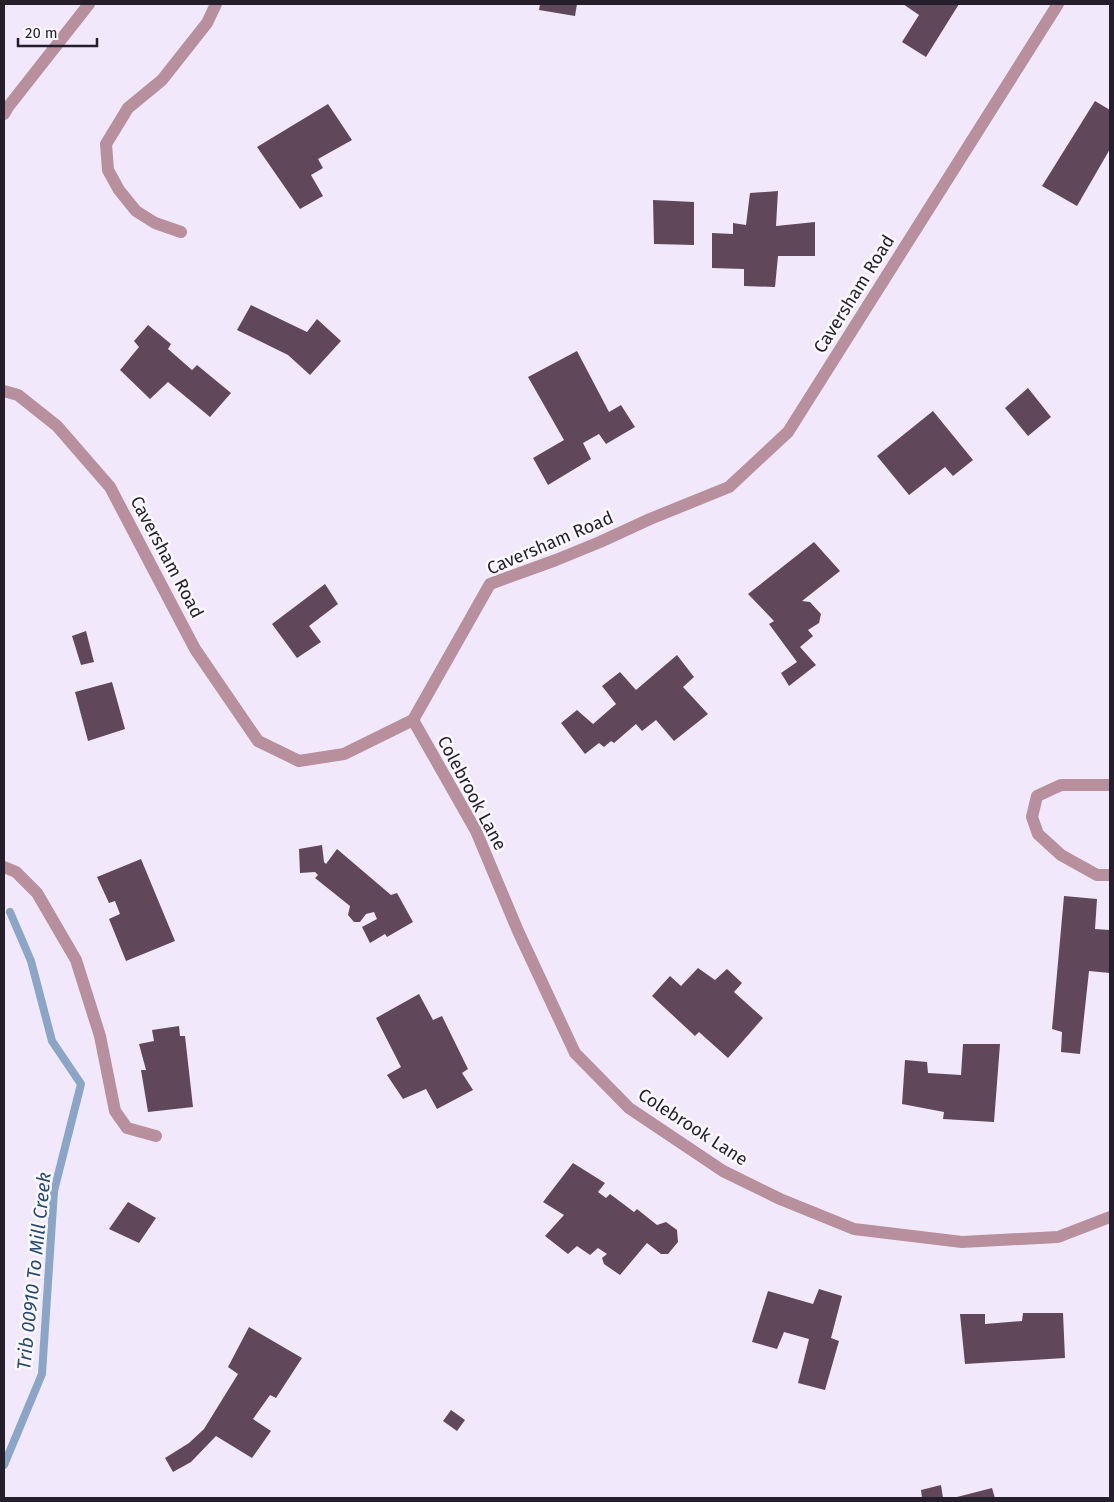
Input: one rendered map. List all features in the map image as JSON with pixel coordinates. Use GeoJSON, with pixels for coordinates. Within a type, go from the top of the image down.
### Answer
{"type":"FeatureCollection","features":[{"type":"Feature","properties":{"kind":"street"},"geometry":{"type":"LineString","coordinates":[[4,114],[89,4]]}},
{"type":"Feature","properties":{"kind":"street"},"geometry":{"type":"LineString","coordinates":[[181,232],[155,223],[136,211],[119,190],[108,170],[106,144],[128,108],[162,80],[207,23],[216,4]]}},
{"type":"Feature","properties":{"kind":"street","name":"Caversham Road"},"geometry":{"type":"LineString","coordinates":[[4,391],[18,395],[58,426],[110,487],[195,649],[258,741],[299,761],[344,754],[413,720],[490,584],[556,560],[600,542],[650,518],[729,487],[788,432],[1058,4]]}},
{"type":"Feature","properties":{"kind":"street","name":"Colebrook Lane"},"geometry":{"type":"LineString","coordinates":[[413,720],[476,831],[518,931],[575,1053],[629,1108],[723,1171],[780,1199],[854,1229],[962,1242],[1058,1237],[1110,1216]]}},
{"type":"Feature","properties":{"kind":"street"},"geometry":{"type":"LineString","coordinates":[[1110,785],[1061,784],[1037,796],[1032,817],[1038,834],[1061,855],[1097,875],[1110,875]]}},
{"type":"Feature","properties":{"kind":"street"},"geometry":{"type":"LineString","coordinates":[[4,867],[16,872],[37,893],[76,960],[100,1036],[115,1111],[127,1128],[156,1136]]}},
{"type":"Feature","properties":{"kind":"building"},"geometry":{"type":"Polygon","coordinates":[[[540,4],[577,4],[575,16],[539,10],[540,4]]]}},
{"type":"Feature","properties":{"kind":"building"},"geometry":{"type":"Polygon","coordinates":[[[903,4],[959,4],[926,57],[902,42],[919,15],[903,4]]]}},
{"type":"Feature","properties":{"kind":"building"},"geometry":{"type":"Polygon","coordinates":[[[1095,101],[1110,110],[1110,149],[1077,206],[1042,186],[1095,101]]]}},
{"type":"Feature","properties":{"kind":"building"},"geometry":{"type":"Polygon","coordinates":[[[328,104],[352,140],[318,159],[323,168],[311,175],[323,196],[300,209],[257,147],[328,104]]]}},
{"type":"Feature","properties":{"kind":"building"},"geometry":{"type":"Polygon","coordinates":[[[778,191],[776,226],[815,222],[815,256],[778,256],[775,287],[744,286],[744,269],[712,268],[712,233],[733,234],[733,223],[746,225],[750,193],[778,191]]]}},
{"type":"Feature","properties":{"kind":"building"},"geometry":{"type":"Polygon","coordinates":[[[653,200],[694,202],[694,245],[654,244],[653,200]]]}},
{"type":"Feature","properties":{"kind":"building"},"geometry":{"type":"Polygon","coordinates":[[[251,305],[307,332],[317,319],[341,341],[310,375],[288,355],[237,330],[251,305]]]}},
{"type":"Feature","properties":{"kind":"building"},"geometry":{"type":"Polygon","coordinates":[[[148,325],[171,344],[168,349],[192,370],[197,365],[231,393],[210,417],[168,382],[150,399],[120,370],[139,347],[134,341],[148,325]]]}},
{"type":"Feature","properties":{"kind":"building"},"geometry":{"type":"Polygon","coordinates":[[[577,351],[609,412],[621,405],[635,427],[606,444],[599,434],[583,443],[591,459],[548,485],[533,458],[564,440],[528,377],[577,351]]]}},
{"type":"Feature","properties":{"kind":"building"},"geometry":{"type":"Polygon","coordinates":[[[1028,388],[1051,417],[1028,436],[1005,408],[1028,388]]]}},
{"type":"Feature","properties":{"kind":"building"},"geometry":{"type":"Polygon","coordinates":[[[933,411],[973,460],[953,476],[945,467],[909,495],[877,456],[933,411]]]}},
{"type":"Feature","properties":{"kind":"building"},"geometry":{"type":"Polygon","coordinates":[[[814,542],[840,571],[802,601],[810,602],[821,614],[819,623],[808,630],[813,636],[800,647],[816,665],[789,686],[781,673],[797,662],[769,624],[774,621],[748,594],[814,542]]]}},
{"type":"Feature","properties":{"kind":"building"},"geometry":{"type":"Polygon","coordinates":[[[325,584],[338,604],[309,626],[321,642],[297,658],[272,624],[325,584]]]}},
{"type":"Feature","properties":{"kind":"building"},"geometry":{"type":"Polygon","coordinates":[[[86,631],[94,662],[81,665],[72,636],[86,631]]]}},
{"type":"Feature","properties":{"kind":"building"},"geometry":{"type":"Polygon","coordinates":[[[677,655],[694,677],[683,687],[708,714],[674,741],[656,720],[642,731],[636,724],[614,743],[611,741],[604,747],[599,743],[585,754],[561,723],[577,710],[593,724],[616,704],[602,686],[620,672],[636,690],[677,655]]]}},
{"type":"Feature","properties":{"kind":"building"},"geometry":{"type":"Polygon","coordinates":[[[112,682],[125,729],[88,741],[75,692],[112,682]]]}},
{"type":"Feature","properties":{"kind":"building"},"geometry":{"type":"Polygon","coordinates":[[[322,845],[324,862],[326,864],[337,849],[391,895],[397,893],[413,922],[387,937],[385,934],[370,943],[362,927],[377,919],[374,912],[366,914],[360,922],[354,922],[348,915],[350,906],[315,878],[318,875],[315,872],[300,873],[299,849],[322,845]]]}},
{"type":"Feature","properties":{"kind":"building"},"geometry":{"type":"Polygon","coordinates":[[[141,859],[175,941],[126,961],[109,919],[120,914],[115,901],[109,903],[97,877],[141,859]]]}},
{"type":"Feature","properties":{"kind":"building"},"geometry":{"type":"Polygon","coordinates":[[[1064,896],[1097,899],[1095,929],[1110,930],[1110,973],[1089,971],[1080,1054],[1061,1052],[1062,1032],[1052,1029],[1064,896]]]}},
{"type":"Feature","properties":{"kind":"building"},"geometry":{"type":"Polygon","coordinates":[[[698,968],[715,980],[727,969],[742,983],[734,992],[763,1018],[728,1058],[699,1032],[695,1036],[652,996],[670,976],[681,986],[698,968]]]}},
{"type":"Feature","properties":{"kind":"building"},"geometry":{"type":"Polygon","coordinates":[[[419,994],[433,1020],[442,1016],[468,1069],[462,1073],[473,1090],[437,1109],[426,1089],[403,1099],[387,1075],[401,1067],[376,1018],[419,994]]]}},
{"type":"Feature","properties":{"kind":"building"},"geometry":{"type":"Polygon","coordinates":[[[179,1026],[180,1036],[185,1036],[193,1107],[148,1112],[141,1070],[146,1070],[139,1044],[154,1041],[152,1030],[179,1026]]]}},
{"type":"Feature","properties":{"kind":"building"},"geometry":{"type":"Polygon","coordinates":[[[963,1044],[1000,1044],[994,1122],[943,1119],[944,1112],[902,1104],[905,1060],[927,1062],[928,1073],[961,1075],[963,1044]]]}},
{"type":"Feature","properties":{"kind":"building"},"geometry":{"type":"Polygon","coordinates":[[[573,1163],[605,1183],[598,1192],[606,1198],[610,1194],[634,1212],[637,1209],[657,1225],[666,1222],[677,1230],[678,1242],[668,1254],[661,1254],[647,1243],[620,1275],[604,1264],[602,1258],[607,1254],[598,1248],[590,1255],[577,1246],[568,1254],[545,1236],[564,1215],[543,1202],[573,1163]]]}},
{"type":"Feature","properties":{"kind":"building"},"geometry":{"type":"Polygon","coordinates":[[[128,1202],[156,1218],[139,1243],[109,1229],[128,1202]]]}},
{"type":"Feature","properties":{"kind":"building"},"geometry":{"type":"Polygon","coordinates":[[[819,1289],[842,1296],[831,1338],[839,1341],[825,1390],[798,1383],[809,1339],[784,1332],[777,1349],[752,1342],[768,1291],[813,1304],[819,1289]]]}},
{"type":"Feature","properties":{"kind":"building"},"geometry":{"type":"Polygon","coordinates":[[[1023,1313],[1063,1313],[1065,1358],[965,1364],[960,1314],[985,1314],[985,1324],[1022,1321],[1023,1313]]]}},
{"type":"Feature","properties":{"kind":"building"},"geometry":{"type":"Polygon","coordinates":[[[249,1327],[302,1358],[276,1398],[270,1395],[253,1419],[271,1431],[252,1458],[216,1436],[191,1462],[173,1472],[165,1458],[189,1443],[204,1429],[238,1374],[228,1367],[249,1327]]]}},
{"type":"Feature","properties":{"kind":"building"},"geometry":{"type":"Polygon","coordinates":[[[451,1410],[465,1420],[457,1431],[443,1421],[451,1410]]]}},
{"type":"Feature","properties":{"kind":"building"},"geometry":{"type":"Polygon","coordinates":[[[941,1485],[943,1498],[922,1498],[921,1490],[941,1485]]]}},
{"type":"Feature","properties":{"kind":"building"},"geometry":{"type":"Polygon","coordinates":[[[992,1488],[995,1498],[953,1498],[992,1488]]]}},
{"type":"Feature","properties":{"kind":"waterway","name":"Trib 00910 To Mill Creek"},"geometry":{"type":"LineString","coordinates":[[4,1465],[42,1374],[54,1191],[81,1084],[52,1041],[31,961],[10,912]]}}]}
